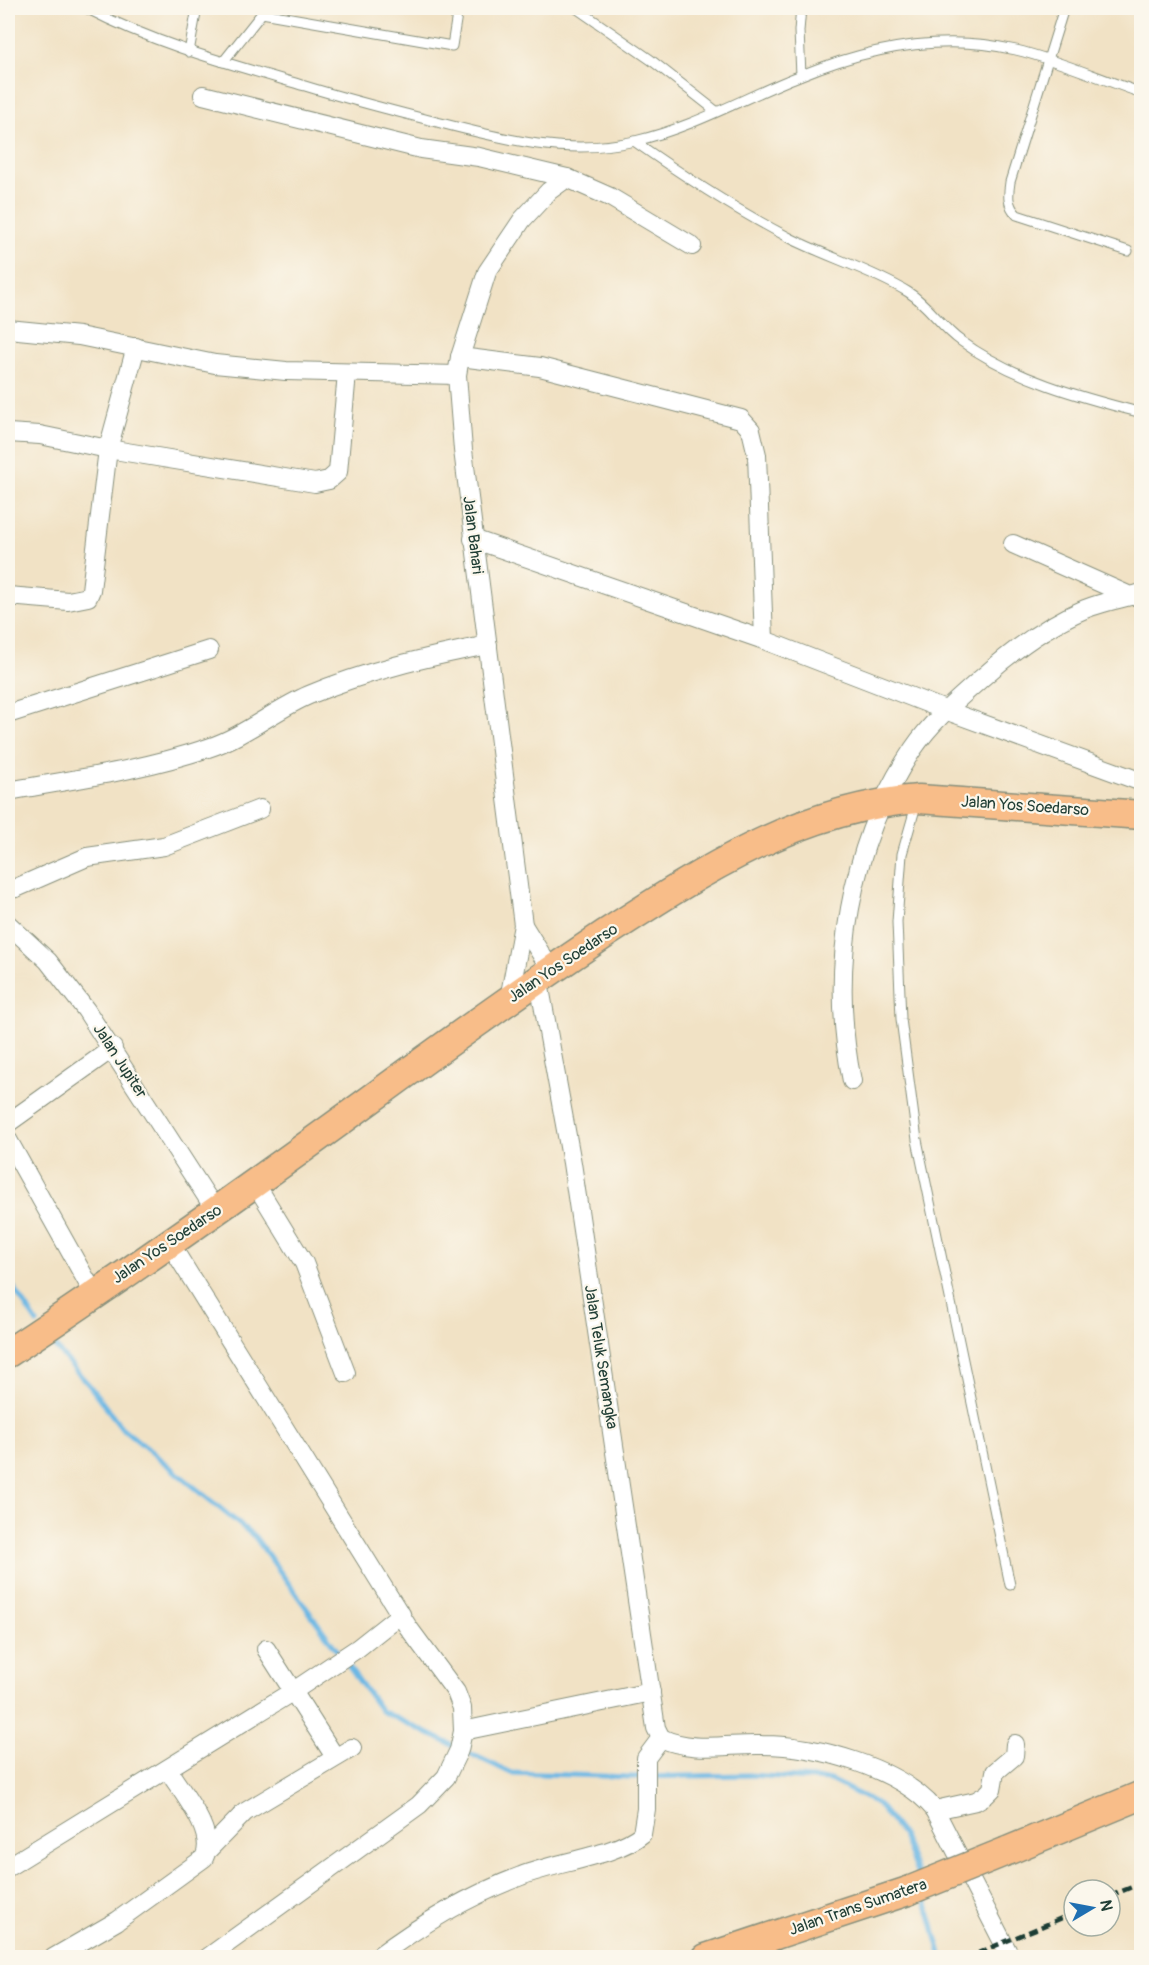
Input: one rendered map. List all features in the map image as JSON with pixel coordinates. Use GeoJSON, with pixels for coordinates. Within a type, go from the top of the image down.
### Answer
{"type":"FeatureCollection","features":[{"type":"Feature","properties":{"kind":"highway","name":"Jalan Yos Soedarso"},"geometry":{"type":"LineString","coordinates":[[16,1347],[216,1211],[545,973],[669,892],[768,837],[815,819],[883,801],[919,799],[1142,815]]}},
{"type":"Feature","properties":{"kind":"highway","name":"Jalan Trans Sumatera"},"geometry":{"type":"LineString","coordinates":[[706,1958],[908,1891],[1142,1795]]}},
{"type":"Feature","properties":{"kind":"street"},"geometry":{"type":"LineString","coordinates":[[203,95],[409,146],[479,157],[567,178],[610,197],[692,246]]}},
{"type":"Feature","properties":{"kind":"street","name":"Jalan Bahari"},"geometry":{"type":"LineString","coordinates":[[545,973],[523,925],[462,450],[457,375],[460,357],[487,272],[522,220],[549,191],[567,178]]}},
{"type":"Feature","properties":{"kind":"street"},"geometry":{"type":"LineString","coordinates":[[8,329],[79,336],[215,364],[286,371],[457,375]]}},
{"type":"Feature","properties":{"kind":"street"},"geometry":{"type":"LineString","coordinates":[[8,596],[68,601],[88,597],[91,590],[108,449],[136,347]]}},
{"type":"Feature","properties":{"kind":"street"},"geometry":{"type":"LineString","coordinates":[[460,357],[540,367],[741,419],[751,430],[757,454],[764,640]]}},
{"type":"Feature","properties":{"kind":"street"},"geometry":{"type":"LineString","coordinates":[[8,433],[40,435],[108,449],[315,483],[329,480],[338,472],[347,373]]}},
{"type":"Feature","properties":{"kind":"street"},"geometry":{"type":"LineString","coordinates":[[473,539],[764,640],[945,710],[1142,782]]}},
{"type":"Feature","properties":{"kind":"street"},"geometry":{"type":"LineString","coordinates":[[1013,544],[1136,594]]}},
{"type":"Feature","properties":{"kind":"street"},"geometry":{"type":"LineString","coordinates":[[852,1081],[845,1048],[842,994],[844,945],[867,842],[883,801],[914,747],[945,710],[1003,659],[1051,626],[1086,608],[1136,594]]}},
{"type":"Feature","properties":{"kind":"street"},"geometry":{"type":"LineString","coordinates":[[8,791],[138,769],[211,747],[267,721],[307,696],[412,659],[488,645]]}},
{"type":"Feature","properties":{"kind":"street"},"geometry":{"type":"LineString","coordinates":[[8,714],[208,650]]}},
{"type":"Feature","properties":{"kind":"street"},"geometry":{"type":"LineString","coordinates":[[8,889],[16,888],[87,857],[164,846],[260,809]]}},
{"type":"Feature","properties":{"kind":"street","name":"Jalan Jupiter"},"geometry":{"type":"LineString","coordinates":[[8,924],[48,961],[113,1048],[216,1211]]}},
{"type":"Feature","properties":{"kind":"street","name":"Jalan Bahari"},"geometry":{"type":"LineString","coordinates":[[509,999],[523,925]]}},
{"type":"Feature","properties":{"kind":"street","name":"Jalan Teluk Semangka"},"geometry":{"type":"LineString","coordinates":[[545,973],[656,1728],[661,1738]]}},
{"type":"Feature","properties":{"kind":"street"},"geometry":{"type":"LineString","coordinates":[[8,1123],[113,1048]]}},
{"type":"Feature","properties":{"kind":"street"},"geometry":{"type":"LineString","coordinates":[[8,1140],[94,1294]]}},
{"type":"Feature","properties":{"kind":"street"},"geometry":{"type":"LineString","coordinates":[[255,1183],[303,1263],[346,1373]]}},
{"type":"Feature","properties":{"kind":"street"},"geometry":{"type":"LineString","coordinates":[[169,1242],[401,1614],[456,1692],[462,1708],[463,1731],[459,1750],[446,1777],[419,1805],[207,1958]]}},
{"type":"Feature","properties":{"kind":"street"},"geometry":{"type":"LineString","coordinates":[[8,1867],[318,1675],[358,1648],[401,1614]]}},
{"type":"Feature","properties":{"kind":"street"},"geometry":{"type":"LineString","coordinates":[[266,1649],[335,1757]]}},
{"type":"Feature","properties":{"kind":"street"},"geometry":{"type":"LineString","coordinates":[[463,1731],[651,1692]]}},
{"type":"Feature","properties":{"kind":"street"},"geometry":{"type":"LineString","coordinates":[[376,1958],[421,1924],[473,1896],[561,1862],[630,1844],[642,1834],[646,1809],[646,1758],[661,1738],[692,1747],[763,1744],[801,1748],[828,1754],[907,1784],[922,1794],[935,1810],[1010,1956]]}},
{"type":"Feature","properties":{"kind":"street"},"geometry":{"type":"LineString","coordinates":[[935,1810],[976,1801],[986,1795],[992,1789],[995,1773],[1014,1756],[1014,1744]]}},
{"type":"Feature","properties":{"kind":"street"},"geometry":{"type":"LineString","coordinates":[[53,1958],[117,1921],[204,1858],[209,1849],[245,1812],[352,1748]]}},
{"type":"Feature","properties":{"kind":"street"},"geometry":{"type":"LineString","coordinates":[[168,1770],[206,1832],[209,1849]]}},
{"type":"Feature","properties":{"kind":"lane"},"geometry":{"type":"LineString","coordinates":[[86,8],[189,52],[351,100],[504,140],[554,147],[594,147],[634,141],[864,52],[900,46],[969,44],[1015,50],[1142,93]]}},
{"type":"Feature","properties":{"kind":"lane"},"geometry":{"type":"LineString","coordinates":[[189,52],[197,8]]}},
{"type":"Feature","properties":{"kind":"lane"},"geometry":{"type":"LineString","coordinates":[[223,62],[263,10],[452,46],[458,8]]}},
{"type":"Feature","properties":{"kind":"lane"},"geometry":{"type":"LineString","coordinates":[[576,8],[651,60],[716,111]]}},
{"type":"Feature","properties":{"kind":"lane"},"geometry":{"type":"LineString","coordinates":[[801,8],[799,31],[801,75]]}},
{"type":"Feature","properties":{"kind":"lane"},"geometry":{"type":"LineString","coordinates":[[1064,8],[1010,182],[1008,196],[1011,209],[1017,215],[1128,251]]}},
{"type":"Feature","properties":{"kind":"lane"},"geometry":{"type":"LineString","coordinates":[[634,141],[692,181],[792,239],[886,280],[927,305],[959,340],[991,360],[1084,398],[1142,412]]}},
{"type":"Feature","properties":{"kind":"lane"},"geometry":{"type":"LineString","coordinates":[[919,799],[902,854],[899,888],[897,922],[901,1019],[917,1140],[1010,1585]]}},
{"type":"Feature","properties":{"kind":"waterway"},"geometry":{"type":"LineString","coordinates":[[8,1279],[37,1323]]}},
{"type":"Feature","properties":{"kind":"waterway"},"geometry":{"type":"LineString","coordinates":[[47,1338],[89,1385],[121,1427],[255,1537],[381,1711],[511,1773],[631,1777],[748,1775],[830,1780],[878,1804],[903,1836],[919,1878]]}},
{"type":"Feature","properties":{"kind":"waterway"},"geometry":{"type":"LineString","coordinates":[[924,1893],[942,1958]]}},
{"type":"Feature","properties":{"kind":"railway"},"geometry":{"type":"LineString","coordinates":[[1122,1891],[1142,1883]]}},
{"type":"Feature","properties":{"kind":"railway"},"geometry":{"type":"LineString","coordinates":[[966,1958],[1062,1918]]}}]}
